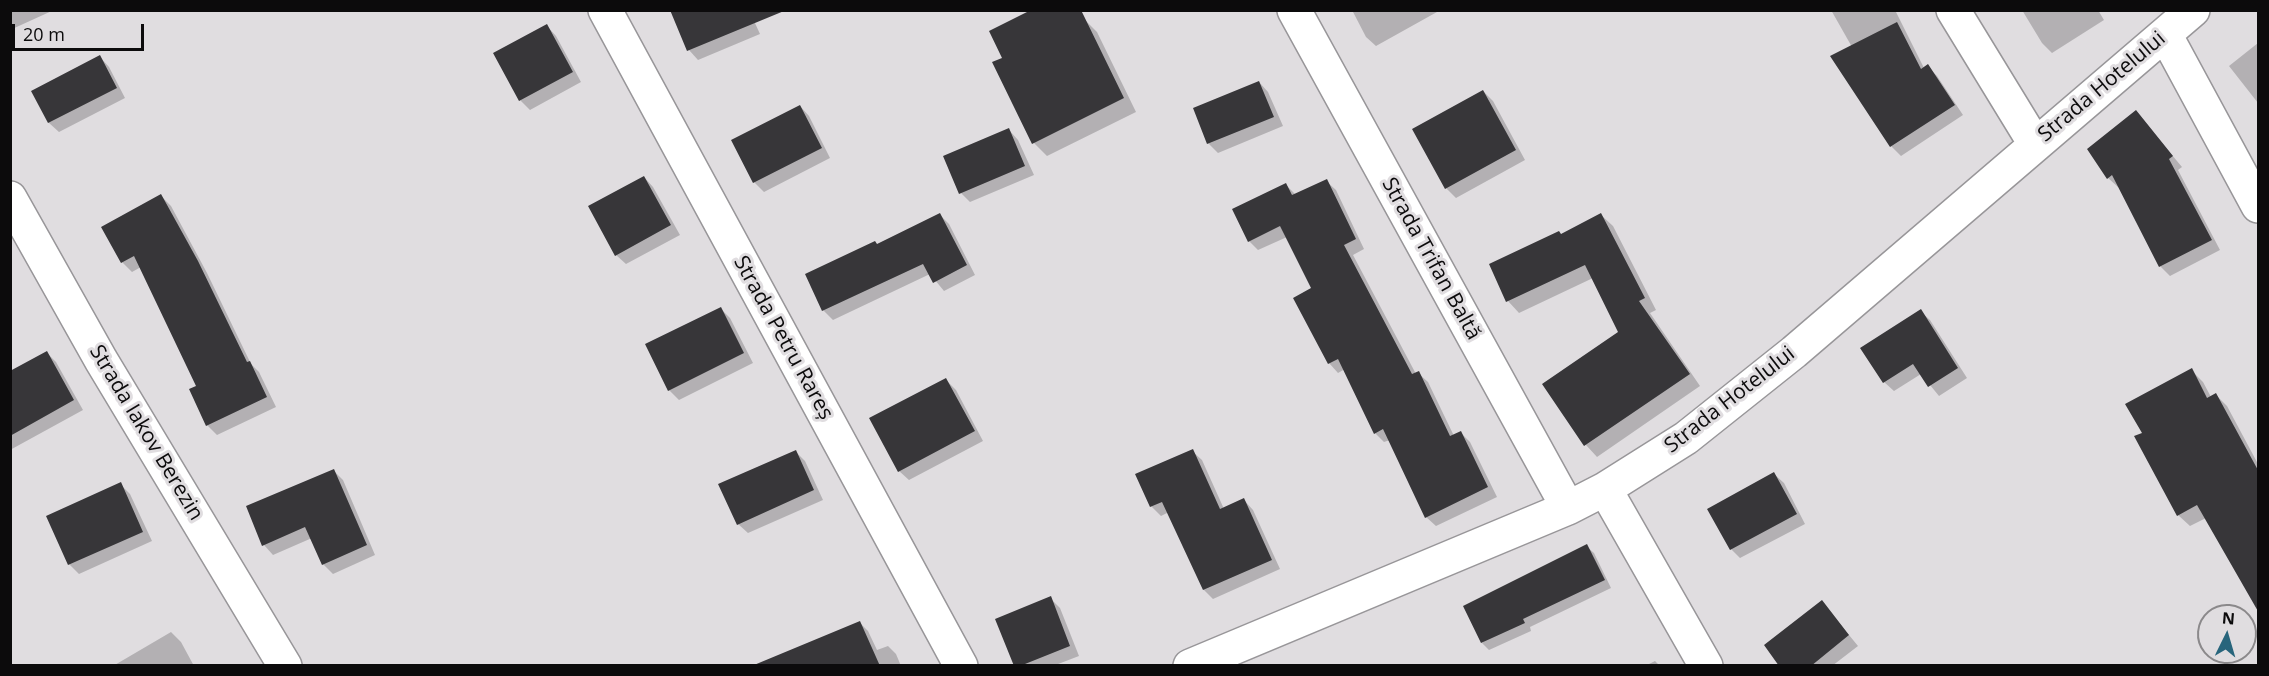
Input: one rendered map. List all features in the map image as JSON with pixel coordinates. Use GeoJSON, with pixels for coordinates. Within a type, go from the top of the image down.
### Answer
{"type":"FeatureCollection","features":[{"type":"Feature","properties":{"kind":"street","name":"Strada Petru Rareș"},"geometry":{"type":"LineString","coordinates":[[605,10],[961,666]]}},
{"type":"Feature","properties":{"kind":"street","name":"Strada Trifan Baltă"},"geometry":{"type":"LineString","coordinates":[[1294,10],[1568,508]]}},
{"type":"Feature","properties":{"kind":"street"},"geometry":{"type":"LineString","coordinates":[[1953,10],[2035,144]]}},
{"type":"Feature","properties":{"kind":"street","name":"Strada Hotelului"},"geometry":{"type":"LineString","coordinates":[[1190,666],[1568,508],[1605,489],[1686,438],[1758,381],[2193,10]]}},
{"type":"Feature","properties":{"kind":"street"},"geometry":{"type":"LineString","coordinates":[[2165,34],[2259,206]]}},
{"type":"Feature","properties":{"kind":"street","name":"Strada Iakov Berezin"},"geometry":{"type":"LineString","coordinates":[[10,198],[101,360],[285,666]]}},
{"type":"Feature","properties":{"kind":"street"},"geometry":{"type":"LineString","coordinates":[[1605,489],[1706,666]]}},
{"type":"Feature","properties":{"kind":"building"},"geometry":{"type":"Polygon","coordinates":[[[670,10],[783,10],[784,11],[687,51],[670,10]]]}},
{"type":"Feature","properties":{"kind":"building"},"geometry":{"type":"Polygon","coordinates":[[[1031,10],[1081,10],[1124,98],[1032,144],[992,62],[1002,58],[989,31],[1031,10]]]}},
{"type":"Feature","properties":{"kind":"building"},"geometry":{"type":"Polygon","coordinates":[[[1897,22],[1921,69],[1928,64],[1955,105],[1890,147],[1830,56],[1897,22]]]}},
{"type":"Feature","properties":{"kind":"building"},"geometry":{"type":"Polygon","coordinates":[[[547,24],[573,72],[519,101],[493,53],[547,24]]]}},
{"type":"Feature","properties":{"kind":"building"},"geometry":{"type":"Polygon","coordinates":[[[100,55],[117,88],[48,123],[31,91],[100,55]]]}},
{"type":"Feature","properties":{"kind":"building"},"geometry":{"type":"Polygon","coordinates":[[[1259,81],[1274,117],[1207,144],[1193,108],[1259,81]]]}},
{"type":"Feature","properties":{"kind":"building"},"geometry":{"type":"Polygon","coordinates":[[[1483,90],[1516,150],[1445,189],[1412,129],[1483,90]]]}},
{"type":"Feature","properties":{"kind":"building"},"geometry":{"type":"Polygon","coordinates":[[[800,105],[822,148],[753,183],[731,140],[800,105]]]}},
{"type":"Feature","properties":{"kind":"building"},"geometry":{"type":"Polygon","coordinates":[[[2136,110],[2173,156],[2169,159],[2212,240],[2159,267],[2112,175],[2107,179],[2087,149],[2136,110]]]}},
{"type":"Feature","properties":{"kind":"building"},"geometry":{"type":"Polygon","coordinates":[[[1009,128],[1025,166],[959,194],[943,156],[1009,128]]]}},
{"type":"Feature","properties":{"kind":"building"},"geometry":{"type":"Polygon","coordinates":[[[644,176],[671,225],[615,256],[588,206],[644,176]]]}},
{"type":"Feature","properties":{"kind":"building"},"geometry":{"type":"Polygon","coordinates":[[[1327,179],[1356,239],[1344,245],[1412,374],[1419,371],[1450,436],[1461,431],[1488,487],[1425,518],[1383,429],[1374,434],[1338,359],[1328,364],[1293,298],[1311,288],[1280,226],[1248,242],[1232,209],[1286,183],[1292,195],[1327,179]]]}},
{"type":"Feature","properties":{"kind":"building"},"geometry":{"type":"Polygon","coordinates":[[[161,194],[267,397],[206,426],[189,389],[196,386],[134,256],[121,263],[101,227],[161,194]]]}},
{"type":"Feature","properties":{"kind":"building"},"geometry":{"type":"Polygon","coordinates":[[[940,213],[967,265],[933,283],[923,264],[822,311],[805,274],[875,241],[877,244],[940,213]]]}},
{"type":"Feature","properties":{"kind":"building"},"geometry":{"type":"Polygon","coordinates":[[[1601,213],[1645,298],[1639,301],[1690,374],[1584,446],[1542,384],[1618,332],[1585,265],[1506,302],[1489,264],[1559,231],[1561,234],[1601,213]]]}},
{"type":"Feature","properties":{"kind":"building"},"geometry":{"type":"Polygon","coordinates":[[[721,307],[744,353],[668,391],[645,344],[721,307]]]}},
{"type":"Feature","properties":{"kind":"building"},"geometry":{"type":"Polygon","coordinates":[[[1921,309],[1958,368],[1928,387],[1913,364],[1883,383],[1860,348],[1921,309]]]}},
{"type":"Feature","properties":{"kind":"building"},"geometry":{"type":"Polygon","coordinates":[[[47,351],[74,400],[10,436],[10,371],[47,351]]]}},
{"type":"Feature","properties":{"kind":"building"},"geometry":{"type":"Polygon","coordinates":[[[2192,368],[2207,398],[2216,393],[2259,472],[2259,613],[2257,604],[2254,604],[2197,505],[2177,516],[2134,436],[2142,433],[2125,404],[2192,368]]]}},
{"type":"Feature","properties":{"kind":"building"},"geometry":{"type":"Polygon","coordinates":[[[946,378],[975,431],[898,472],[869,418],[946,378]]]}},
{"type":"Feature","properties":{"kind":"building"},"geometry":{"type":"Polygon","coordinates":[[[1193,449],[1220,509],[1244,498],[1272,560],[1203,590],[1162,502],[1150,507],[1135,474],[1193,449]]]}},
{"type":"Feature","properties":{"kind":"building"},"geometry":{"type":"Polygon","coordinates":[[[796,450],[814,490],[737,525],[718,484],[796,450]]]}},
{"type":"Feature","properties":{"kind":"building"},"geometry":{"type":"Polygon","coordinates":[[[334,469],[367,545],[322,565],[305,527],[262,546],[246,506],[334,469]]]}},
{"type":"Feature","properties":{"kind":"building"},"geometry":{"type":"Polygon","coordinates":[[[1774,472],[1797,514],[1730,550],[1707,509],[1774,472]]]}},
{"type":"Feature","properties":{"kind":"building"},"geometry":{"type":"Polygon","coordinates":[[[121,482],[143,532],[68,565],[46,516],[121,482]]]}},
{"type":"Feature","properties":{"kind":"building"},"geometry":{"type":"Polygon","coordinates":[[[1587,544],[1605,580],[1523,619],[1525,623],[1481,643],[1463,606],[1587,544]]]}},
{"type":"Feature","properties":{"kind":"building"},"geometry":{"type":"Polygon","coordinates":[[[1051,596],[1070,646],[1020,666],[1014,666],[995,619],[1051,596]]]}},
{"type":"Feature","properties":{"kind":"building"},"geometry":{"type":"Polygon","coordinates":[[[1822,600],[1849,635],[1811,666],[1779,666],[1764,645],[1822,600]]]}},
{"type":"Feature","properties":{"kind":"building"},"geometry":{"type":"Polygon","coordinates":[[[860,621],[880,666],[754,666],[754,665],[860,621]]]}}]}
